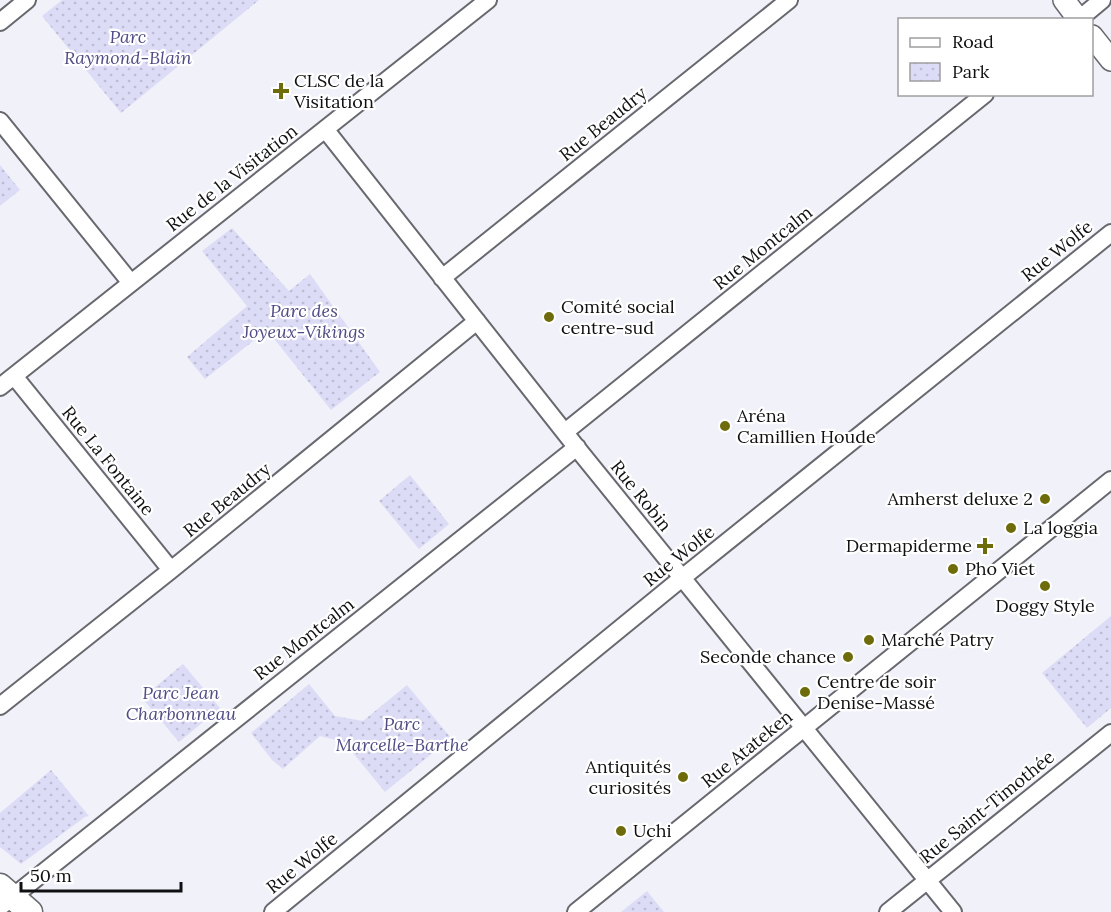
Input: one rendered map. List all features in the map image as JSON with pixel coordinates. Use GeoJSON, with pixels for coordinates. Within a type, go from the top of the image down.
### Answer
{"type":"FeatureCollection","features":[{"type":"Feature","properties":{"kind":"street"},"geometry":{"type":"LineString","coordinates":[[0,22],[27,0]]}},
{"type":"Feature","properties":{"kind":"street","name":"Rue de la Visitation"},"geometry":{"type":"LineString","coordinates":[[0,387],[488,0]]}},
{"type":"Feature","properties":{"kind":"street","name":"Rue Beaudry"},"geometry":{"type":"LineString","coordinates":[[442,278],[789,0]]}},
{"type":"Feature","properties":{"kind":"street"},"geometry":{"type":"LineString","coordinates":[[1064,0],[1077,18]]}},
{"type":"Feature","properties":{"kind":"street"},"geometry":{"type":"LineString","coordinates":[[1079,18],[1102,0]]}},
{"type":"Feature","properties":{"kind":"street"},"geometry":{"type":"LineString","coordinates":[[1093,37],[1111,60]]}},
{"type":"Feature","properties":{"kind":"street","name":"Rue Montcalm"},"geometry":{"type":"LineString","coordinates":[[565,432],[983,96]]}},
{"type":"Feature","properties":{"kind":"street"},"geometry":{"type":"LineString","coordinates":[[0,121],[131,283]]}},
{"type":"Feature","properties":{"kind":"street","name":"Rue Robin"},"geometry":{"type":"LineString","coordinates":[[325,129],[682,578],[953,912]]}},
{"type":"Feature","properties":{"kind":"street","name":"Rue Wolfe"},"geometry":{"type":"LineString","coordinates":[[273,912],[682,578],[1111,233]]}},
{"type":"Feature","properties":{"kind":"street","name":"Rue Beaudry"},"geometry":{"type":"LineString","coordinates":[[0,706],[477,321]]}},
{"type":"Feature","properties":{"kind":"street","name":"Rue La Fontaine"},"geometry":{"type":"LineString","coordinates":[[14,376],[171,570]]}},
{"type":"Feature","properties":{"kind":"street","name":"Rue Montcalm"},"geometry":{"type":"LineString","coordinates":[[11,900],[577,447]]}},
{"type":"Feature","properties":{"kind":"street","name":"Rue Atateken"},"geometry":{"type":"LineString","coordinates":[[576,912],[1111,480]]}},
{"type":"Feature","properties":{"kind":"street","name":"Rue Saint-Timothée"},"geometry":{"type":"LineString","coordinates":[[888,912],[1111,733]]}},
{"type":"Feature","properties":{"kind":"green space","name":"Parc Raymond-Blain"},"geometry":{"type":"Polygon","coordinates":[[[62,0],[259,0],[121,113],[42,16],[62,0]]]}},
{"type":"Feature","properties":{"kind":"green space"},"geometry":{"type":"Polygon","coordinates":[[[0,165],[20,190],[0,206],[0,165]]]}},
{"type":"Feature","properties":{"kind":"green space","name":"Parc des Joyeux-Vikings"},"geometry":{"type":"Polygon","coordinates":[[[232,228],[289,291],[310,274],[380,372],[331,410],[267,330],[205,379],[187,357],[247,306],[202,251],[232,228]]]}},
{"type":"Feature","properties":{"kind":"green space"},"geometry":{"type":"Polygon","coordinates":[[[410,475],[449,524],[419,549],[379,501],[410,475]]]}},
{"type":"Feature","properties":{"kind":"green space"},"geometry":{"type":"Polygon","coordinates":[[[1111,616],[1111,708],[1087,728],[1042,673],[1111,616]]]}},
{"type":"Feature","properties":{"kind":"green space","name":"Parc Jean Charbonneau"},"geometry":{"type":"Polygon","coordinates":[[[183,664],[220,708],[179,742],[142,698],[183,664]]]}},
{"type":"Feature","properties":{"kind":"green space","name":"Parc Marcelle-Barthe"},"geometry":{"type":"Polygon","coordinates":[[[309,684],[335,716],[363,721],[407,685],[451,738],[385,792],[344,742],[320,736],[283,769],[272,760],[251,733],[309,684]]]}},
{"type":"Feature","properties":{"kind":"green space"},"geometry":{"type":"Polygon","coordinates":[[[51,770],[89,816],[21,864],[0,847],[0,813],[51,770]]]}},
{"type":"Feature","properties":{"kind":"green space"},"geometry":{"type":"Polygon","coordinates":[[[647,891],[664,912],[621,912],[647,891]]]}},
{"type":"Feature","properties":{"kind":"place","name":"CLSC de la Visitation"},"geometry":{"type":"Point","coordinates":[281,91]}},
{"type":"Feature","properties":{"kind":"place","name":"Comité social centre-sud"},"geometry":{"type":"Point","coordinates":[549,317]}},
{"type":"Feature","properties":{"kind":"place","name":"Aréna Camillien Houde"},"geometry":{"type":"Point","coordinates":[725,426]}},
{"type":"Feature","properties":{"kind":"place","name":"Amherst deluxe 2"},"geometry":{"type":"Point","coordinates":[1045,499]}},
{"type":"Feature","properties":{"kind":"place","name":"La loggia"},"geometry":{"type":"Point","coordinates":[1011,528]}},
{"type":"Feature","properties":{"kind":"place","name":"Dermapiderme"},"geometry":{"type":"Point","coordinates":[985,546]}},
{"type":"Feature","properties":{"kind":"place","name":"Pho Viet"},"geometry":{"type":"Point","coordinates":[953,569]}},
{"type":"Feature","properties":{"kind":"place","name":"Doggy Style"},"geometry":{"type":"Point","coordinates":[1045,586]}},
{"type":"Feature","properties":{"kind":"place","name":"Marché Patry"},"geometry":{"type":"Point","coordinates":[869,640]}},
{"type":"Feature","properties":{"kind":"place","name":"Seconde chance"},"geometry":{"type":"Point","coordinates":[848,657]}},
{"type":"Feature","properties":{"kind":"place","name":"Centre de soir Denise-Massé"},"geometry":{"type":"Point","coordinates":[805,692]}},
{"type":"Feature","properties":{"kind":"place","name":"Antiquités curiosités"},"geometry":{"type":"Point","coordinates":[683,777]}},
{"type":"Feature","properties":{"kind":"place","name":"Uchi"},"geometry":{"type":"Point","coordinates":[621,831]}}]}
